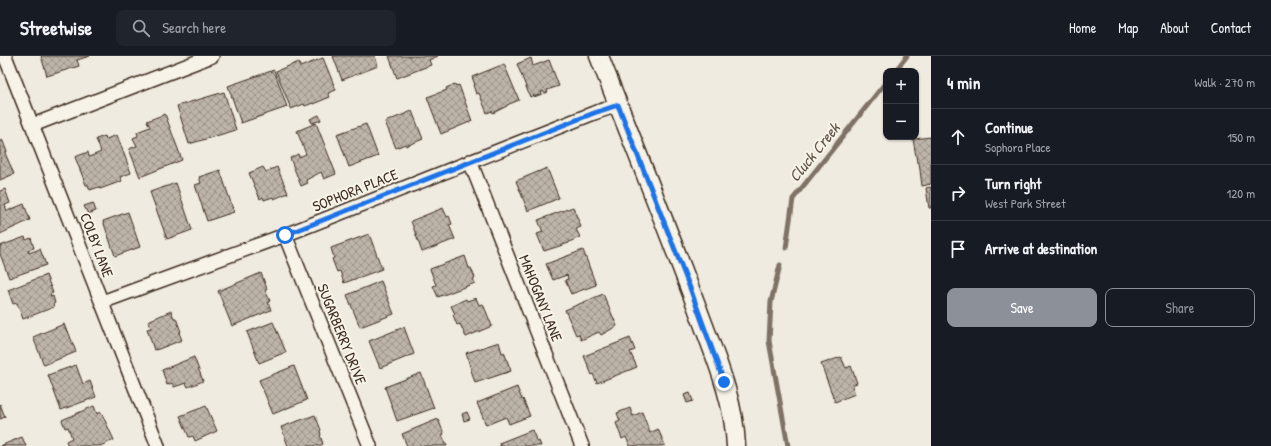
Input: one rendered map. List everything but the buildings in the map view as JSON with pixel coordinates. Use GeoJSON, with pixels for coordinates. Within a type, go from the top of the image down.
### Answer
{"type":"FeatureCollection","features":[{"type":"Feature","properties":{"kind":"street","name":"COLBY LANE"},"geometry":{"type":"LineString","coordinates":[[5,56],[158,446]]}},
{"type":"Feature","properties":{"kind":"street"},"geometry":{"type":"LineString","coordinates":[[33,126],[212,56]]}},
{"type":"Feature","properties":{"kind":"street"},"geometry":{"type":"LineString","coordinates":[[599,56],[690,288],[724,382],[731,408],[736,446]]}},
{"type":"Feature","properties":{"kind":"street","name":"SOPHORA PLACE"},"geometry":{"type":"LineString","coordinates":[[102,302],[285,235],[470,161],[618,105]]}},
{"type":"Feature","properties":{"kind":"street","name":"MAHOGANY LANE"},"geometry":{"type":"LineString","coordinates":[[470,161],[582,446]]}},
{"type":"Feature","properties":{"kind":"street","name":"SUGARBERRY DRIVE"},"geometry":{"type":"LineString","coordinates":[[285,235],[370,446]]}},
{"type":"Feature","properties":{"kind":"waterway","name":"Cluck Creek"},"geometry":{"type":"LineString","coordinates":[[897,68],[907,56]]}},
{"type":"Feature","properties":{"kind":"waterway","name":"Cluck Creek"},"geometry":{"type":"LineString","coordinates":[[786,248],[793,199],[883,86]]}},
{"type":"Feature","properties":{"kind":"waterway","name":"Cluck Creek"},"geometry":{"type":"LineString","coordinates":[[780,265],[771,302],[769,341],[788,446]]}},
{"type":"Feature","properties":{"kind":"route"},"geometry":{"type":"LineString","coordinates":[[285,235],[470,161],[618,105],[690,288],[724,382]]}}]}
